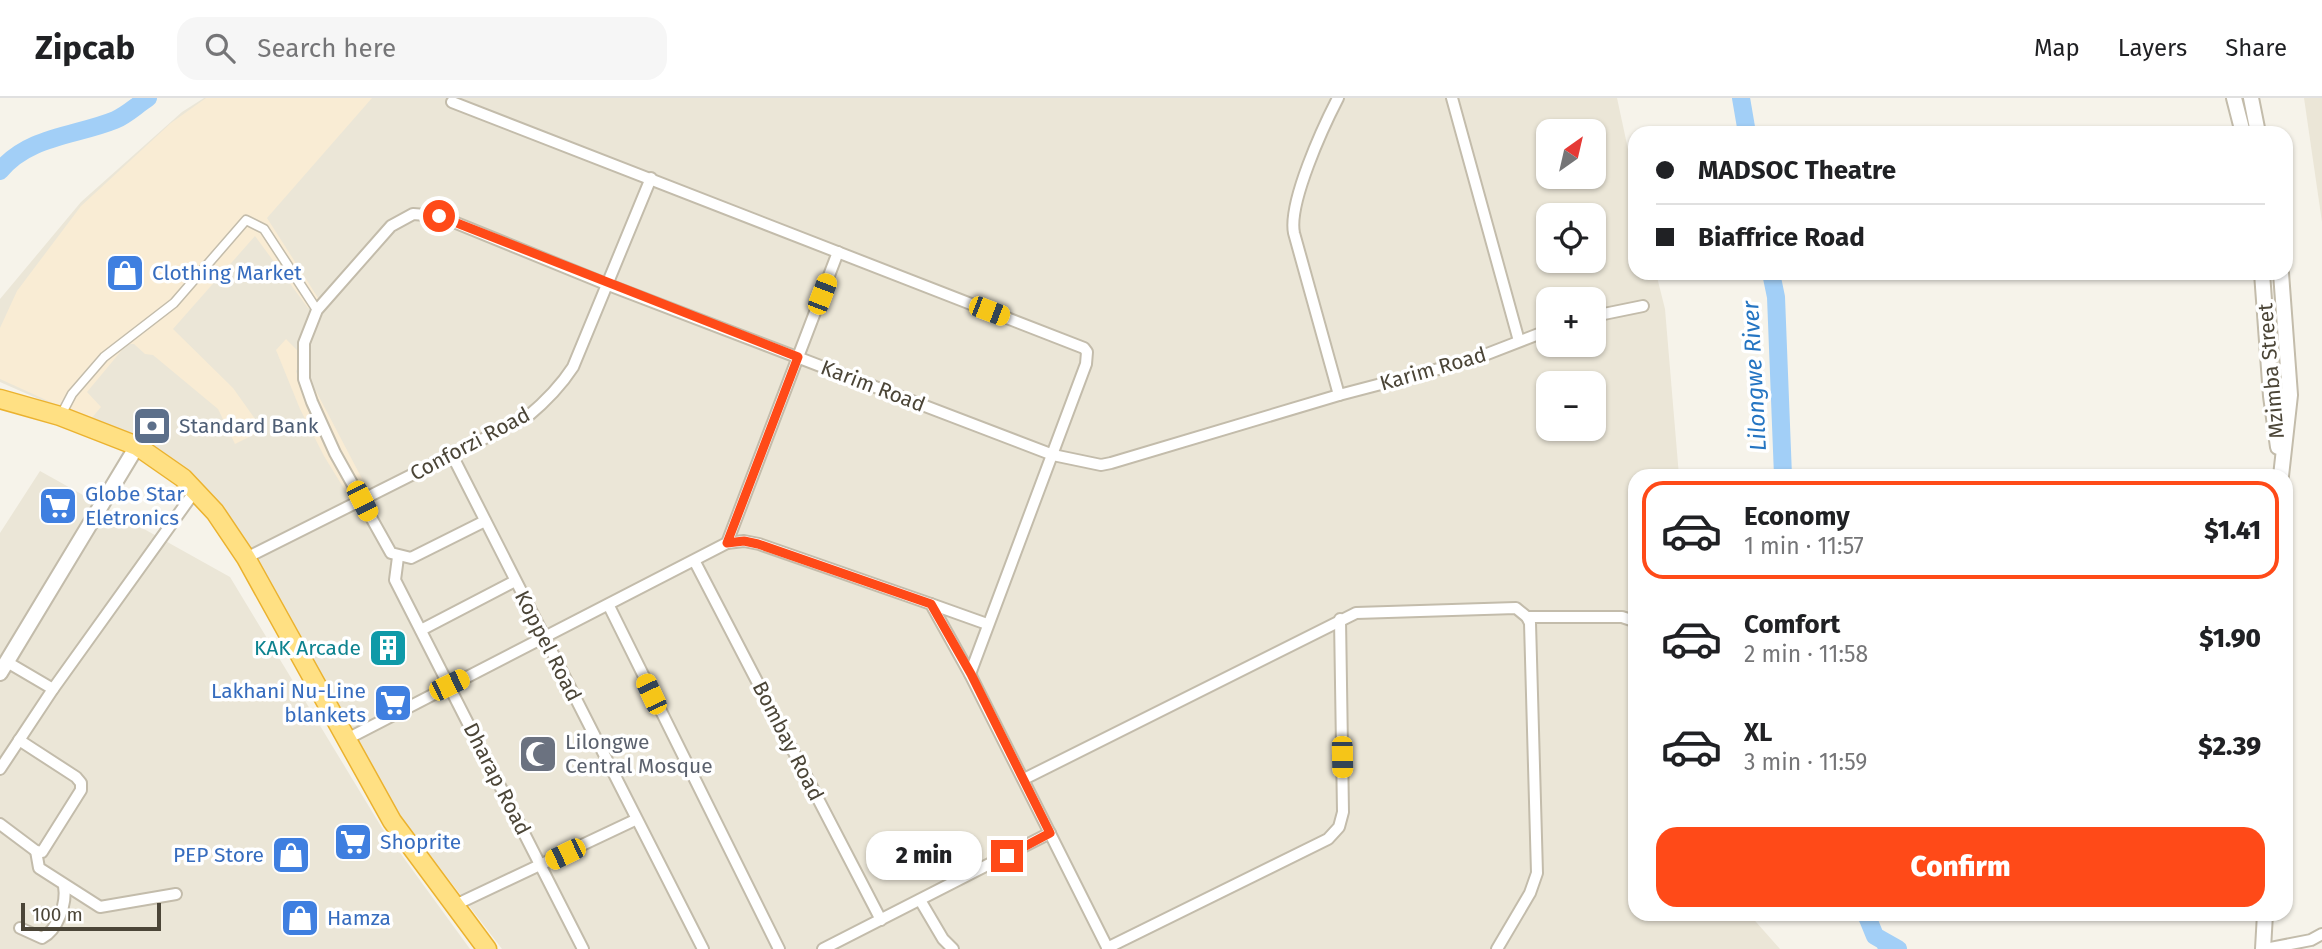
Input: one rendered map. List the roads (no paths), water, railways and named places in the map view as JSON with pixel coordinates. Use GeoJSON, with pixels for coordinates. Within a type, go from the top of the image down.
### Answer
{"type":"FeatureCollection","features":[{"type":"Feature","properties":{"kind":"highway"},"geometry":{"type":"LineString","coordinates":[[0,399],[60,416],[137,446],[169,467],[195,491],[230,531],[399,831],[487,949]]}},
{"type":"Feature","properties":{"kind":"street"},"geometry":{"type":"LineString","coordinates":[[1338,98],[1315,150],[1292,217],[1294,233],[1339,395]]}},
{"type":"Feature","properties":{"kind":"street"},"geometry":{"type":"LineString","coordinates":[[1452,98],[1519,341]]}},
{"type":"Feature","properties":{"kind":"street"},"geometry":{"type":"LineString","coordinates":[[2234,98],[2241,126]]}},
{"type":"Feature","properties":{"kind":"street"},"geometry":{"type":"LineString","coordinates":[[2251,98],[2257,126]]}},
{"type":"Feature","properties":{"kind":"street"},"geometry":{"type":"LineString","coordinates":[[452,102],[1084,348],[1087,352],[1086,364],[987,624],[971,674]]}},
{"type":"Feature","properties":{"kind":"street","name":"Conforzi Road"},"geometry":{"type":"LineString","coordinates":[[246,558],[527,417],[561,386],[573,368],[651,178]]}},
{"type":"Feature","properties":{"kind":"street","name":"Karim Road"},"geometry":{"type":"LineString","coordinates":[[398,557],[387,548],[335,453],[304,379],[304,342],[317,310],[391,226],[413,214],[439,216],[606,284],[1053,455],[1101,465],[1339,395],[1422,375],[1536,335]]}},
{"type":"Feature","properties":{"kind":"street"},"geometry":{"type":"LineString","coordinates":[[60,416],[72,394],[104,357],[174,303],[246,220],[264,229],[317,310]]}},
{"type":"Feature","properties":{"kind":"street"},"geometry":{"type":"LineString","coordinates":[[727,543],[838,252]]}},
{"type":"Feature","properties":{"kind":"street","name":"Mzimba Street"},"geometry":{"type":"LineString","coordinates":[[2263,280],[2271,396],[2282,469]]}},
{"type":"Feature","properties":{"kind":"street","name":"Mzimba Street"},"geometry":{"type":"LineString","coordinates":[[2282,280],[2290,395],[2282,469]]}},
{"type":"Feature","properties":{"kind":"street"},"geometry":{"type":"LineString","coordinates":[[1606,314],[1643,306]]}},
{"type":"Feature","properties":{"kind":"street"},"geometry":{"type":"LineString","coordinates":[[53,689],[3,668],[137,446]]}},
{"type":"Feature","properties":{"kind":"street","name":"Koppel Road"},"geometry":{"type":"LineString","coordinates":[[452,455],[635,820],[704,949]]}},
{"type":"Feature","properties":{"kind":"street"},"geometry":{"type":"LineString","coordinates":[[0,769],[53,689],[195,491]]}},
{"type":"Feature","properties":{"kind":"street"},"geometry":{"type":"LineString","coordinates":[[398,557],[411,558],[485,521]]}},
{"type":"Feature","properties":{"kind":"street"},"geometry":{"type":"LineString","coordinates":[[346,739],[695,562],[727,543],[744,541],[758,544],[987,624]]}},
{"type":"Feature","properties":{"kind":"street","name":"Dharap Road"},"geometry":{"type":"LineString","coordinates":[[398,557],[395,580],[583,949]]}},
{"type":"Feature","properties":{"kind":"street","name":"Bombay Road"},"geometry":{"type":"LineString","coordinates":[[695,562],[881,920]]}},
{"type":"Feature","properties":{"kind":"street"},"geometry":{"type":"LineString","coordinates":[[421,630],[515,582]]}},
{"type":"Feature","properties":{"kind":"street"},"geometry":{"type":"LineString","coordinates":[[931,604],[971,674],[1107,948],[1328,839],[1339,827],[1343,812],[1340,619]]}},
{"type":"Feature","properties":{"kind":"street"},"geometry":{"type":"LineString","coordinates":[[609,606],[779,949]]}},
{"type":"Feature","properties":{"kind":"street"},"geometry":{"type":"LineString","coordinates":[[1024,779],[1340,619],[1375,610],[1497,608],[1516,608],[1528,617],[1628,619]]}},
{"type":"Feature","properties":{"kind":"street"},"geometry":{"type":"LineString","coordinates":[[1497,949],[1530,893],[1537,873],[1528,617]]}},
{"type":"Feature","properties":{"kind":"street"},"geometry":{"type":"LineString","coordinates":[[19,740],[81,783],[81,790],[47,849],[36,851]]}},
{"type":"Feature","properties":{"kind":"street"},"geometry":{"type":"LineString","coordinates":[[453,906],[635,820]]}},
{"type":"Feature","properties":{"kind":"street"},"geometry":{"type":"LineString","coordinates":[[0,824],[36,851],[39,868],[100,907],[176,894]]}},
{"type":"Feature","properties":{"kind":"street"},"geometry":{"type":"LineString","coordinates":[[823,949],[1050,833]]}},
{"type":"Feature","properties":{"kind":"street"},"geometry":{"type":"LineString","coordinates":[[20,928],[42,938],[47,936],[65,902],[64,886]]}},
{"type":"Feature","properties":{"kind":"street"},"geometry":{"type":"LineString","coordinates":[[920,900],[943,939],[953,949]]}},
{"type":"Feature","properties":{"kind":"street"},"geometry":{"type":"LineString","coordinates":[[2265,921],[2264,949],[2311,940],[2322,934]]}},
{"type":"Feature","properties":{"kind":"waterway","name":"Lilongwe River"},"geometry":{"type":"LineString","coordinates":[[0,171],[11,159],[38,144],[115,120],[148,98]]}},
{"type":"Feature","properties":{"kind":"waterway","name":"Lilongwe River"},"geometry":{"type":"LineString","coordinates":[[1741,98],[1746,126]]}},
{"type":"Feature","properties":{"kind":"waterway","name":"Lilongwe River"},"geometry":{"type":"LineString","coordinates":[[1772,280],[1776,297],[1783,469]]}},
{"type":"Feature","properties":{"kind":"waterway","name":"Lilongwe River"},"geometry":{"type":"LineString","coordinates":[[1869,921],[1875,936],[1898,949]]}},
{"type":"Feature","properties":{"kind":"waterway"},"geometry":{"type":"LineString","coordinates":[[1875,936],[1879,949]]}},
{"type":"Feature","properties":{"kind":"place","name":"Clothing Market"},"geometry":{"type":"Point","coordinates":[125,273]}},
{"type":"Feature","properties":{"kind":"place","name":"Standard Bank"},"geometry":{"type":"Point","coordinates":[152,426]}},
{"type":"Feature","properties":{"kind":"place","name":"Globe Star Eletronics"},"geometry":{"type":"Point","coordinates":[58,506]}},
{"type":"Feature","properties":{"kind":"place","name":"KAK Arcade"},"geometry":{"type":"Point","coordinates":[388,648]}},
{"type":"Feature","properties":{"kind":"place","name":"Lakhani Nu-Line blankets"},"geometry":{"type":"Point","coordinates":[393,703]}},
{"type":"Feature","properties":{"kind":"place","name":"Lilongwe Central Mosque"},"geometry":{"type":"Point","coordinates":[538,754]}},
{"type":"Feature","properties":{"kind":"place","name":"Shoprite"},"geometry":{"type":"Point","coordinates":[353,842]}},
{"type":"Feature","properties":{"kind":"place","name":"PEP Store"},"geometry":{"type":"Point","coordinates":[291,855]}},
{"type":"Feature","properties":{"kind":"place","name":"Hamza"},"geometry":{"type":"Point","coordinates":[300,918]}}]}
